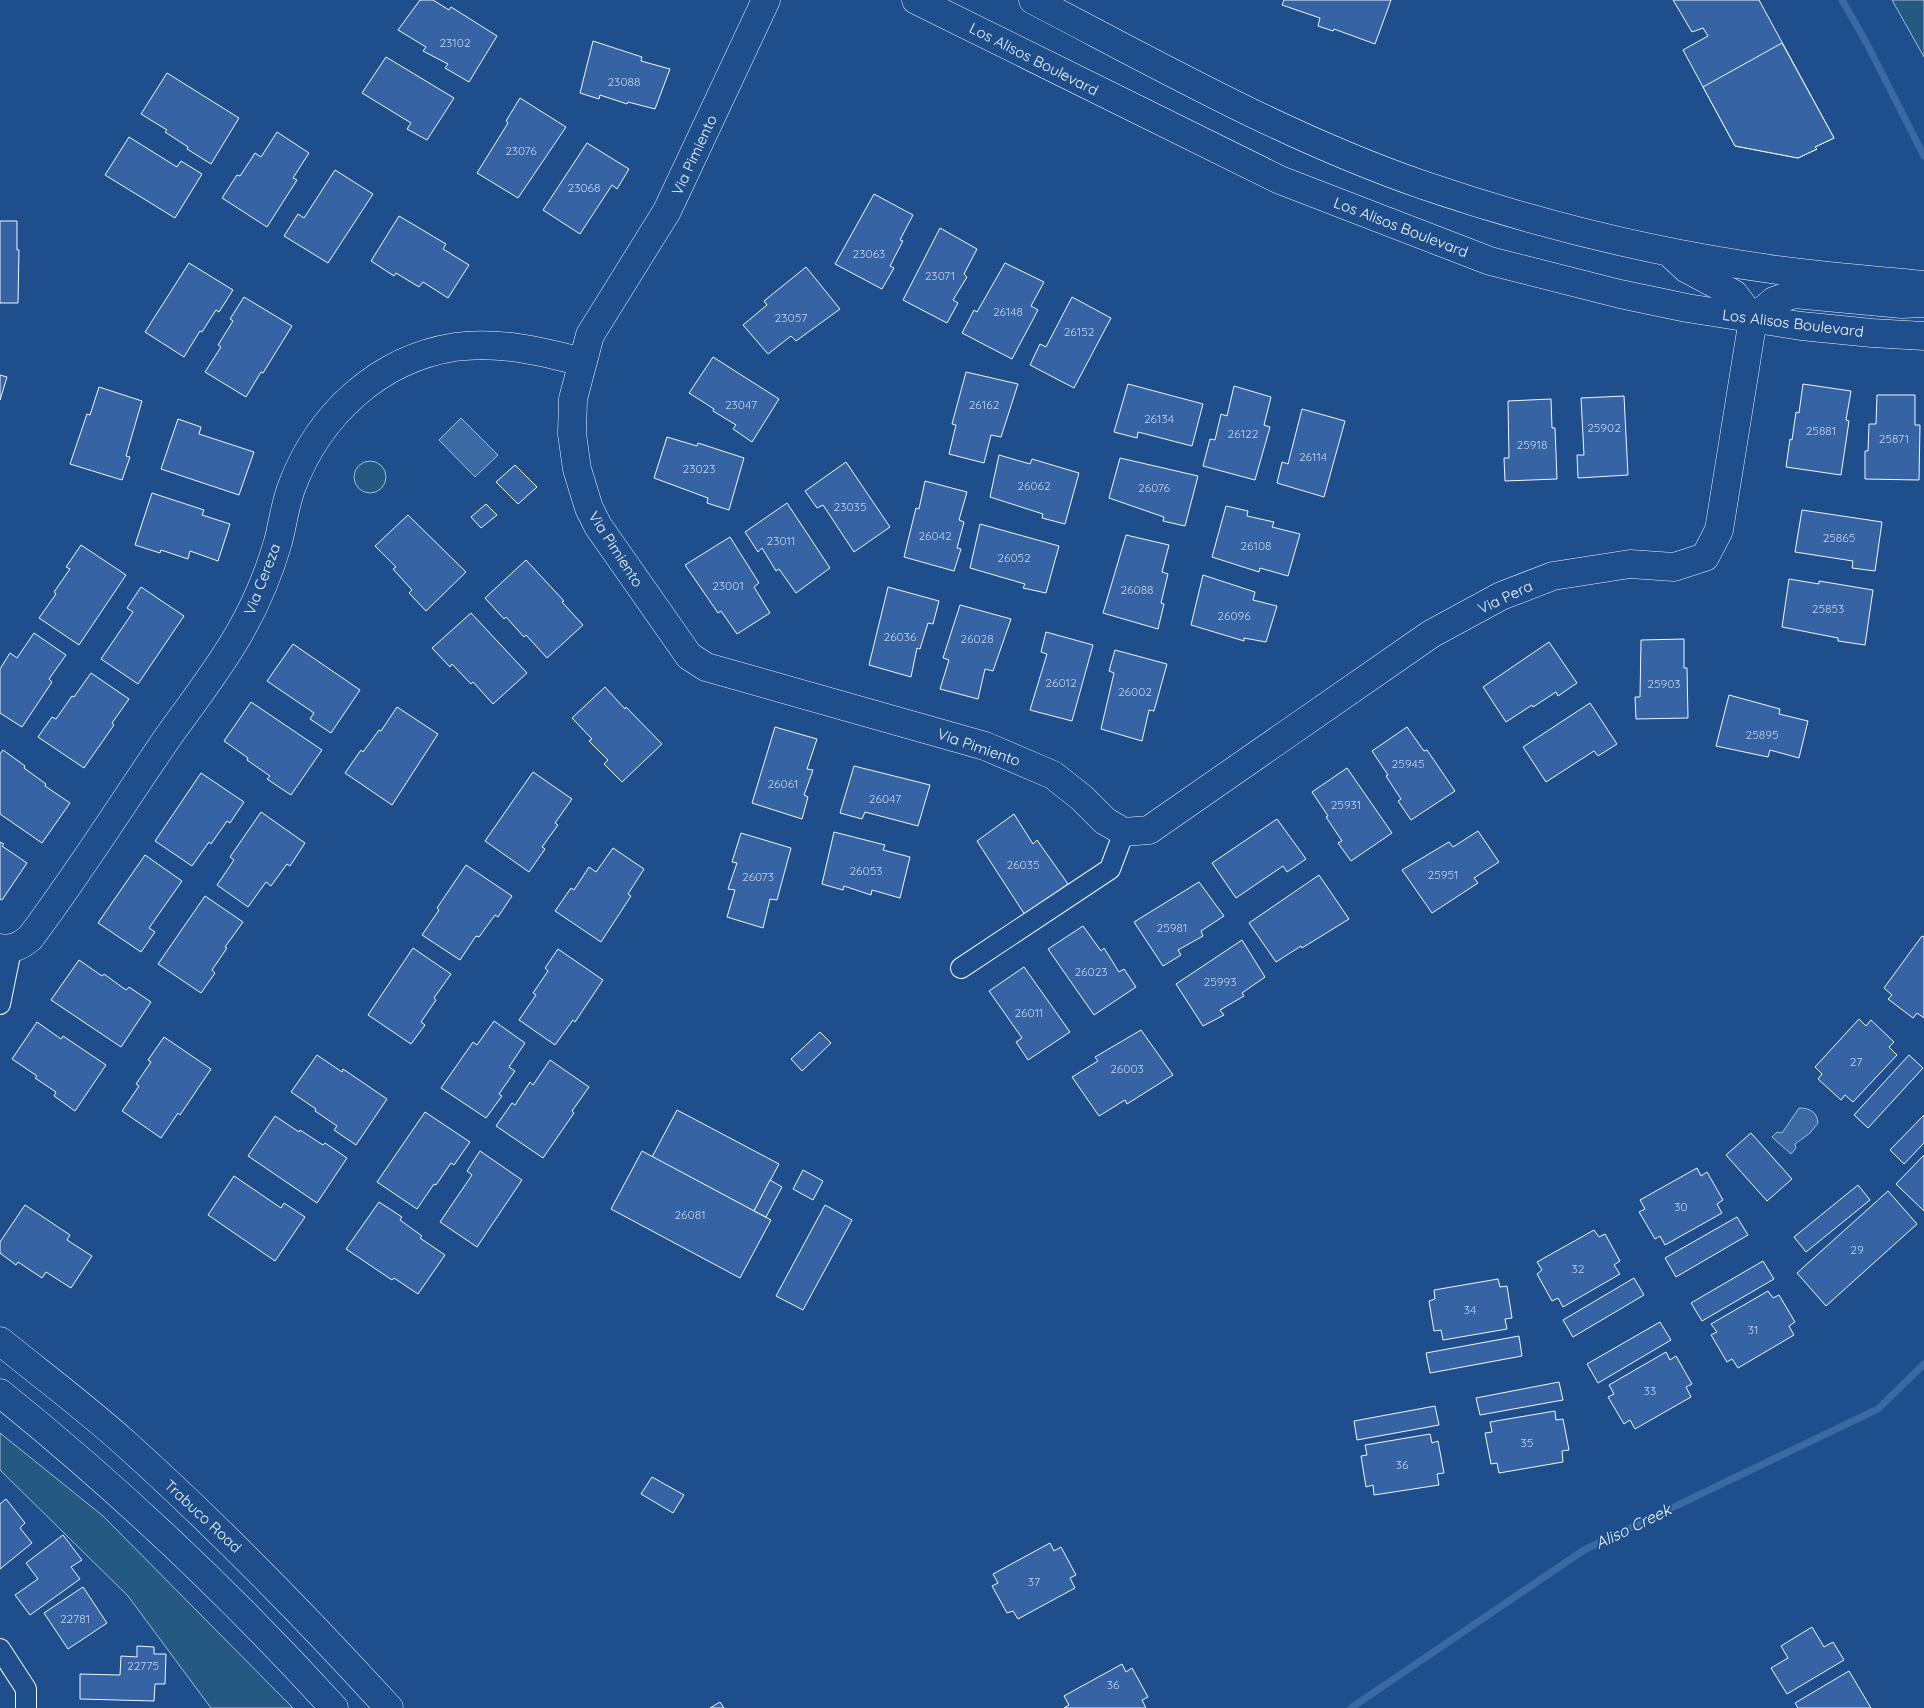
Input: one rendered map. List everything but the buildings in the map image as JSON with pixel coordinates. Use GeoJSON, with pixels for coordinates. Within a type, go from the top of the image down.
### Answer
{"type":"FeatureCollection","features":[{"type":"Feature","properties":{"kind":"main road","name":"Via Pimiento"},"geometry":{"type":"LineString","coordinates":[[766,0],[667,211],[590,335],[573,399],[572,434],[577,469],[589,508],[598,526],[689,656],[706,668],[985,746],[1053,775],[1082,798],[1105,821],[1124,832]]}},
{"type":"Feature","properties":{"kind":"main road","name":"Los Alisos Boulevard"},"geometry":{"type":"LineString","coordinates":[[916,0],[1280,180],[1490,261],[1687,308],[1753,319],[1872,333],[1924,336]]}},
{"type":"Feature","properties":{"kind":"main road"},"geometry":{"type":"LineString","coordinates":[[1033,0],[1247,111],[1391,173],[1424,185],[1540,220],[1669,251],[1800,273],[1924,285]]}},
{"type":"Feature","properties":{"kind":"main road"},"geometry":{"type":"LineString","coordinates":[[1669,251],[1687,269],[1734,294],[1753,319],[1774,301],[1794,294],[1902,304],[1924,303]]}},
{"type":"Feature","properties":{"kind":"main road","name":"Via Pera"},"geometry":{"type":"LineString","coordinates":[[1124,832],[1148,830],[1431,634],[1500,596],[1553,576],[1630,564],[1674,567],[1705,557],[1718,530],[1753,319]]}},
{"type":"Feature","properties":{"kind":"main road","name":"Via Cereza"},"geometry":{"type":"LineString","coordinates":[[5,949],[21,945],[30,938],[197,699],[239,634],[250,614],[270,566],[292,488],[306,454],[320,430],[340,407],[390,369],[423,355],[456,347],[489,346],[520,348],[582,362]]}},
{"type":"Feature","properties":{"kind":"main road","name":"Trabuco Road"},"geometry":{"type":"LineString","coordinates":[[0,1341],[125,1443],[221,1532],[309,1620],[389,1708]]}},
{"type":"Feature","properties":{"kind":"main road"},"geometry":{"type":"LineString","coordinates":[[0,1393],[97,1475],[207,1576],[334,1708]]}},
{"type":"Feature","properties":{"kind":"street"},"geometry":{"type":"LineString","coordinates":[[961,968],[1110,869],[1124,832]]}},
{"type":"Feature","properties":{"kind":"street"},"geometry":{"type":"LineString","coordinates":[[0,1004],[5,949]]}},
{"type":"Feature","properties":{"kind":"street"},"geometry":{"type":"LineString","coordinates":[[0,1649],[26,1688],[26,1708]]}},
{"type":"Feature","properties":{"kind":"shaded area"},"geometry":{"type":"Polygon","coordinates":[[[1892,0],[1924,0],[1924,57],[1892,0]]]}},
{"type":"Feature","properties":{"kind":"shaded area"},"geometry":{"type":"Polygon","coordinates":[[[461,418],[498,455],[475,477],[439,440],[461,418]]]}},
{"type":"Feature","properties":{"kind":"shaded area"},"geometry":{"type":"Polygon","coordinates":[[[370,461],[376,462],[381,466],[385,471],[385,483],[381,488],[376,492],[370,493],[364,492],[359,488],[355,483],[354,477],[355,471],[359,466],[364,462],[370,461]]]}},
{"type":"Feature","properties":{"kind":"shaded area"},"geometry":{"type":"Polygon","coordinates":[[[1799,1108],[1812,1111],[1818,1123],[1810,1133],[1795,1144],[1796,1148],[1791,1154],[1772,1137],[1777,1132],[1782,1133],[1799,1108]]]}},
{"type":"Feature","properties":{"kind":"shaded area"},"geometry":{"type":"Polygon","coordinates":[[[0,1433],[103,1516],[293,1708],[211,1708],[128,1596],[0,1470],[0,1433]]]}},
{"type":"Feature","properties":{"kind":"waterway"},"geometry":{"type":"LineString","coordinates":[[1842,0],[1866,42],[1924,156]]}},
{"type":"Feature","properties":{"kind":"waterway","name":"Aliso Creek"},"geometry":{"type":"LineString","coordinates":[[1351,1708],[1584,1550],[1878,1409],[1924,1364]]}}]}
